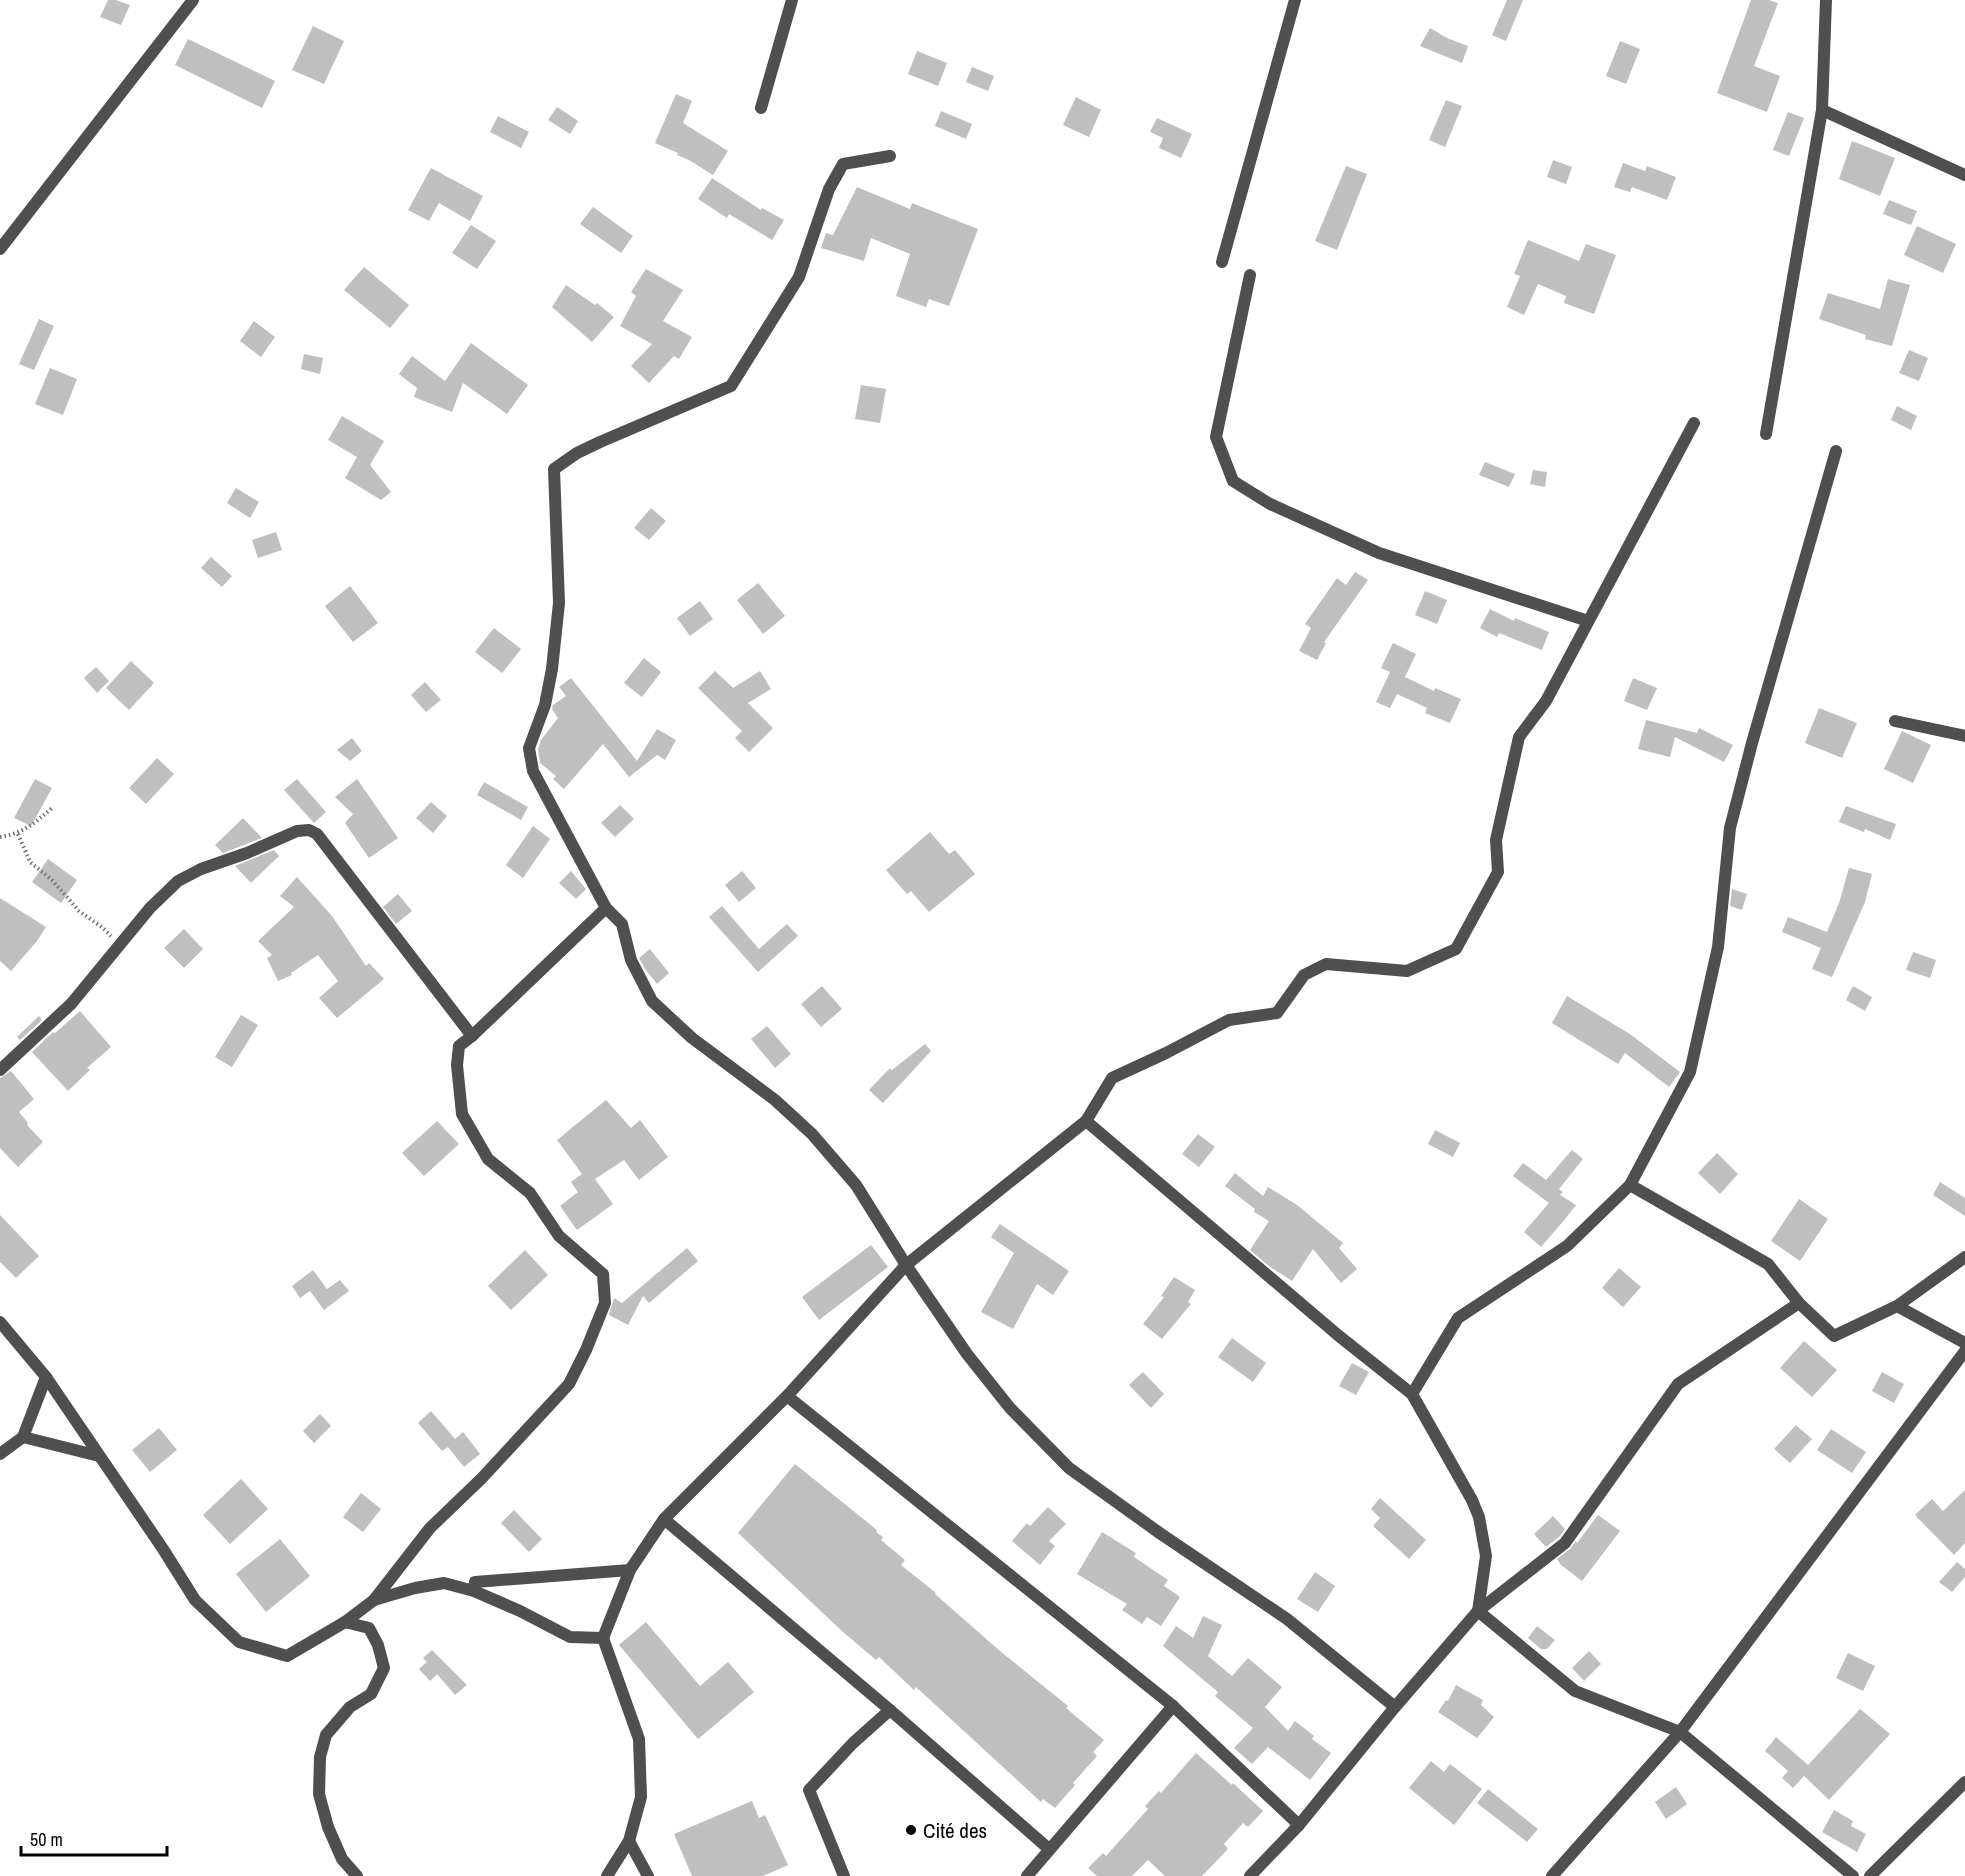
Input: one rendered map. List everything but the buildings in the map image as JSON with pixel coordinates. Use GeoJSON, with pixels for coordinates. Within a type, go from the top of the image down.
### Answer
{"type":"FeatureCollection","features":[{"type":"Feature","properties":{"kind":"street"},"geometry":{"type":"LineString","coordinates":[[0,249],[193,0]]}},
{"type":"Feature","properties":{"kind":"street"},"geometry":{"type":"LineString","coordinates":[[761,108],[792,0]]}},
{"type":"Feature","properties":{"kind":"street"},"geometry":{"type":"LineString","coordinates":[[1222,262],[1295,0]]}},
{"type":"Feature","properties":{"kind":"street"},"geometry":{"type":"LineString","coordinates":[[1766,434],[1822,110],[1826,0]]}},
{"type":"Feature","properties":{"kind":"street"},"geometry":{"type":"LineString","coordinates":[[1822,110],[1965,175]]}},
{"type":"Feature","properties":{"kind":"street"},"geometry":{"type":"LineString","coordinates":[[890,156],[843,164],[829,189],[799,277],[731,386],[600,442],[577,453],[554,469],[559,603],[552,669],[530,748],[533,771],[606,908],[622,924],[631,960],[652,1001],[692,1038],[776,1100],[812,1134],[856,1185],[906,1265],[967,1354],[1010,1408],[1069,1468],[1161,1534],[1287,1619],[1395,1707]]}},
{"type":"Feature","properties":{"kind":"street"},"geometry":{"type":"LineString","coordinates":[[1250,275],[1216,436],[1233,481],[1270,504],[1379,554],[1588,621]]}},
{"type":"Feature","properties":{"kind":"street"},"geometry":{"type":"LineString","coordinates":[[607,1876],[629,1841],[641,1797],[639,1739],[603,1638],[630,1570],[664,1519],[787,1396],[906,1265],[1086,1121],[1112,1078],[1229,1020],[1277,1013],[1304,975],[1326,964],[1407,971],[1456,949],[1498,872],[1496,840],[1519,737],[1546,701],[1694,423]]}},
{"type":"Feature","properties":{"kind":"street"},"geometry":{"type":"LineString","coordinates":[[1412,1394],[1458,1318],[1568,1246],[1630,1185],[1690,1072],[1718,946],[1730,828],[1752,743],[1836,451]]}},
{"type":"Feature","properties":{"kind":"street"},"geometry":{"type":"LineString","coordinates":[[1895,721],[1965,736]]}},
{"type":"Feature","properties":{"kind":"street"},"geometry":{"type":"LineString","coordinates":[[0,1070],[70,1004],[150,908],[178,881],[201,869],[297,831],[309,830],[317,834],[472,1036]]}},
{"type":"Feature","properties":{"kind":"street"},"geometry":{"type":"LineString","coordinates":[[0,1322],[46,1377],[195,1600],[239,1642],[287,1656],[345,1622],[374,1600],[430,1528],[482,1478],[569,1384],[605,1303],[603,1274],[559,1236],[530,1193],[488,1159],[462,1114],[457,1065],[459,1046],[606,908]]}},
{"type":"Feature","properties":{"kind":"street"},"geometry":{"type":"LineString","coordinates":[[1086,1121],[1412,1394],[1472,1500],[1479,1517],[1486,1556],[1478,1611]]}},
{"type":"Feature","properties":{"kind":"street"},"geometry":{"type":"LineString","coordinates":[[1630,1185],[1768,1264],[1799,1303],[1834,1335],[1897,1306],[1965,1257]]}},
{"type":"Feature","properties":{"kind":"street"},"geometry":{"type":"LineString","coordinates":[[1250,1876],[1299,1825],[1395,1707],[1478,1611],[1565,1543],[1678,1384],[1799,1303]]}},
{"type":"Feature","properties":{"kind":"street"},"geometry":{"type":"LineString","coordinates":[[1897,1306],[1965,1343]]}},
{"type":"Feature","properties":{"kind":"street"},"geometry":{"type":"LineString","coordinates":[[1552,1876],[1680,1732],[1965,1351]]}},
{"type":"Feature","properties":{"kind":"street"},"geometry":{"type":"LineString","coordinates":[[0,1454],[23,1437],[46,1377]]}},
{"type":"Feature","properties":{"kind":"street"},"geometry":{"type":"LineString","coordinates":[[787,1396],[1173,1706],[1299,1825]]}},
{"type":"Feature","properties":{"kind":"street"},"geometry":{"type":"LineString","coordinates":[[23,1437],[99,1456]]}},
{"type":"Feature","properties":{"kind":"street"},"geometry":{"type":"LineString","coordinates":[[664,1519],[890,1710],[1049,1850]]}},
{"type":"Feature","properties":{"kind":"street"},"geometry":{"type":"LineString","coordinates":[[474,1591],[475,1582],[630,1570]]}},
{"type":"Feature","properties":{"kind":"street"},"geometry":{"type":"LineString","coordinates":[[374,1600],[415,1588],[444,1583],[474,1591],[520,1611],[570,1637],[603,1638]]}},
{"type":"Feature","properties":{"kind":"street"},"geometry":{"type":"LineString","coordinates":[[1478,1611],[1575,1691],[1680,1732],[1853,1876]]}},
{"type":"Feature","properties":{"kind":"street"},"geometry":{"type":"LineString","coordinates":[[345,1622],[369,1628],[378,1645],[384,1668],[371,1694],[350,1707],[326,1735],[320,1756],[319,1794],[328,1827],[342,1859],[357,1876]]}},
{"type":"Feature","properties":{"kind":"street"},"geometry":{"type":"LineString","coordinates":[[1027,1876],[1173,1706]]}},
{"type":"Feature","properties":{"kind":"street"},"geometry":{"type":"LineString","coordinates":[[844,1876],[809,1790],[853,1743],[890,1710]]}},
{"type":"Feature","properties":{"kind":"street"},"geometry":{"type":"LineString","coordinates":[[1870,1876],[1965,1782]]}},
{"type":"Feature","properties":{"kind":"street"},"geometry":{"type":"LineString","coordinates":[[629,1841],[648,1876]]}},
{"type":"Feature","properties":{"kind":"path"},"geometry":{"type":"LineString","coordinates":[[0,837],[18,834],[38,822],[53,807]]}},
{"type":"Feature","properties":{"kind":"path"},"geometry":{"type":"LineString","coordinates":[[18,834],[30,862],[52,880],[79,911],[103,928],[116,942],[118,948]]}},
{"type":"Feature","properties":{"kind":"place","name":"Cité des"},"geometry":{"type":"Point","coordinates":[911,1830]}}]}
